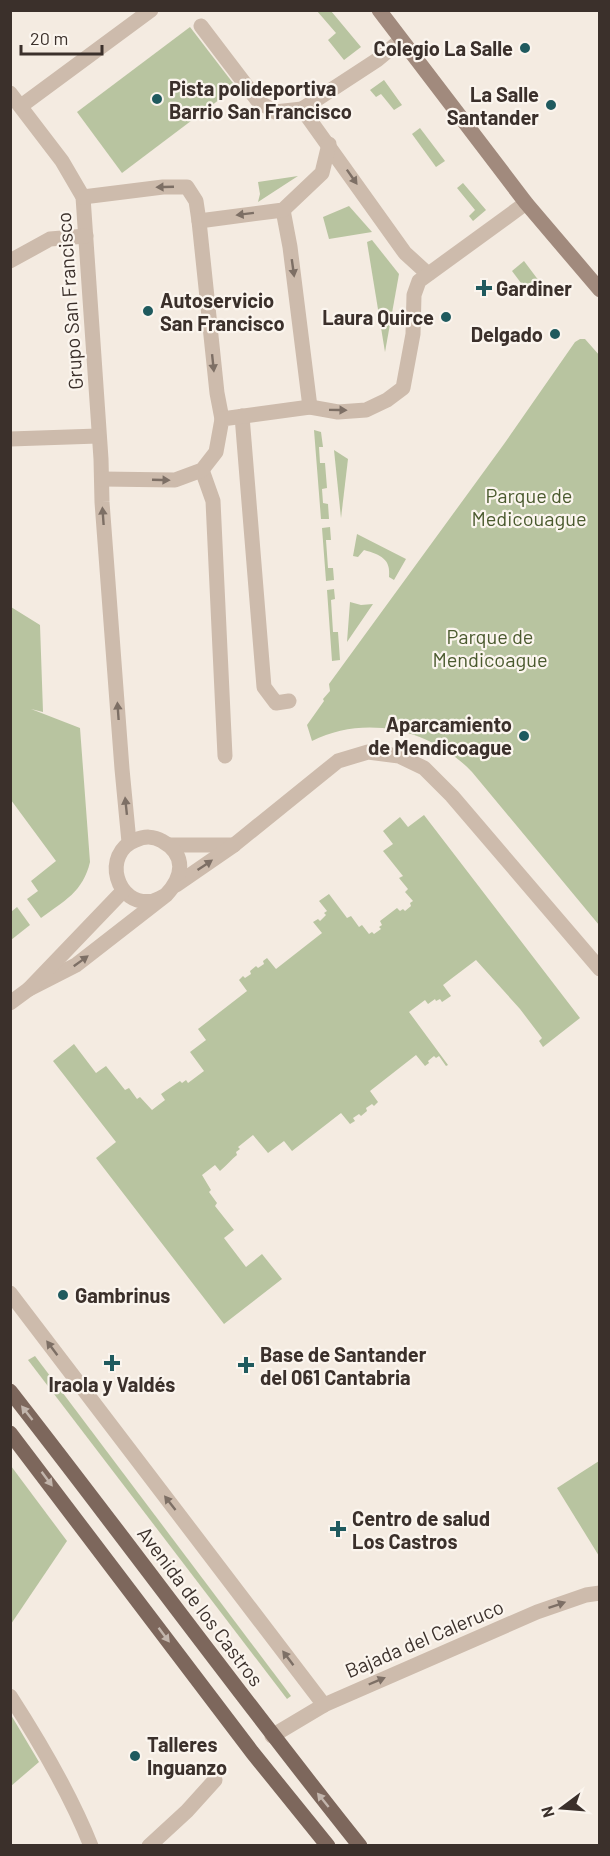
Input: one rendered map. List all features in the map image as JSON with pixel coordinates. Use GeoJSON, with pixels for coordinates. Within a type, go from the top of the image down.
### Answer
{"type":"FeatureCollection","features":[{"type":"Feature","properties":{"kind":"main road"},"geometry":{"type":"LineString","coordinates":[[379,10],[526,203],[560,246],[600,290]]}},
{"type":"Feature","properties":{"kind":"main road","name":"Avenida de los Castros"},"geometry":{"type":"LineString","coordinates":[[10,1392],[272,1736],[360,1845]]}},
{"type":"Feature","properties":{"kind":"main road"},"geometry":{"type":"LineString","coordinates":[[10,1433],[252,1752],[328,1845]]}},
{"type":"Feature","properties":{"kind":"street"},"geometry":{"type":"LineString","coordinates":[[21,106],[151,10]]}},
{"type":"Feature","properties":{"kind":"street"},"geometry":{"type":"LineString","coordinates":[[201,26],[258,100],[275,112],[302,109],[377,60],[401,40]]}},
{"type":"Feature","properties":{"kind":"street"},"geometry":{"type":"LineString","coordinates":[[10,93],[62,161],[83,196]]}},
{"type":"Feature","properties":{"kind":"street"},"geometry":{"type":"LineString","coordinates":[[302,109],[405,253],[428,274]]}},
{"type":"Feature","properties":{"kind":"street"},"geometry":{"type":"LineString","coordinates":[[200,221],[283,210],[322,173],[329,144]]}},
{"type":"Feature","properties":{"kind":"street","name":"Grupo San Francisco"},"geometry":{"type":"LineString","coordinates":[[129,842],[98,436],[83,196],[163,187],[187,187],[196,201],[200,221],[216,393],[222,419],[216,452],[202,470]]}},
{"type":"Feature","properties":{"kind":"street"},"geometry":{"type":"LineString","coordinates":[[222,419],[310,407],[338,412],[366,410],[387,400],[403,388],[413,334],[414,295],[419,281],[526,203]]}},
{"type":"Feature","properties":{"kind":"street"},"geometry":{"type":"LineString","coordinates":[[283,210],[310,407]]}},
{"type":"Feature","properties":{"kind":"street"},"geometry":{"type":"LineString","coordinates":[[10,261],[50,239],[86,236]]}},
{"type":"Feature","properties":{"kind":"street"},"geometry":{"type":"LineString","coordinates":[[242,416],[264,687],[276,703],[289,701]]}},
{"type":"Feature","properties":{"kind":"street"},"geometry":{"type":"LineString","coordinates":[[10,439],[98,436]]}},
{"type":"Feature","properties":{"kind":"street"},"geometry":{"type":"LineString","coordinates":[[102,479],[175,480],[202,470],[213,501],[225,756]]}},
{"type":"Feature","properties":{"kind":"street"},"geometry":{"type":"LineString","coordinates":[[10,1003],[29,989],[76,965],[171,890],[234,845],[338,761],[368,753],[399,756],[424,768],[452,796],[600,969]]}},
{"type":"Feature","properties":{"kind":"street"},"geometry":{"type":"LineString","coordinates":[[143,837],[157,838],[170,845],[178,857],[180,871],[171,890],[153,901],[138,900],[123,891],[118,881],[116,866],[120,853],[129,842],[143,837]]}},
{"type":"Feature","properties":{"kind":"street"},"geometry":{"type":"LineString","coordinates":[[170,845],[234,845]]}},
{"type":"Feature","properties":{"kind":"street"},"geometry":{"type":"LineString","coordinates":[[29,989],[123,891]]}},
{"type":"Feature","properties":{"kind":"street","name":"Avenida de los Castros"},"geometry":{"type":"LineString","coordinates":[[10,1293],[324,1705]]}},
{"type":"Feature","properties":{"kind":"street","name":"Bajada del Caleruco"},"geometry":{"type":"LineString","coordinates":[[272,1736],[324,1705],[537,1612],[586,1595],[600,1593]]}},
{"type":"Feature","properties":{"kind":"street"},"geometry":{"type":"LineString","coordinates":[[10,1696],[42,1746],[82,1822],[91,1845]]}},
{"type":"Feature","properties":{"kind":"street"},"geometry":{"type":"LineString","coordinates":[[149,1845],[187,1811],[215,1779]]}},
{"type":"Feature","properties":{"kind":"green space"},"geometry":{"type":"Polygon","coordinates":[[[317,11],[331,11],[361,47],[344,60],[328,40],[336,33],[317,11]]]}},
{"type":"Feature","properties":{"kind":"green space","name":"Pista polideportiva Barrio San Francisco"},"geometry":{"type":"Polygon","coordinates":[[[190,27],[236,87],[122,173],[77,112],[190,27]]]}},
{"type":"Feature","properties":{"kind":"green space"},"geometry":{"type":"Polygon","coordinates":[[[384,80],[402,105],[394,110],[381,94],[376,97],[370,90],[384,80]]]}},
{"type":"Feature","properties":{"kind":"green space"},"geometry":{"type":"Polygon","coordinates":[[[420,128],[445,161],[436,167],[412,134],[420,128]]]}},
{"type":"Feature","properties":{"kind":"green space"},"geometry":{"type":"Polygon","coordinates":[[[298,176],[258,202],[260,194],[258,182],[298,176]]]}},
{"type":"Feature","properties":{"kind":"green space"},"geometry":{"type":"Polygon","coordinates":[[[463,183],[486,210],[473,221],[469,216],[475,210],[457,188],[463,183]]]}},
{"type":"Feature","properties":{"kind":"green space"},"geometry":{"type":"Polygon","coordinates":[[[349,206],[372,232],[329,239],[323,217],[349,206]]]}},
{"type":"Feature","properties":{"kind":"green space"},"geometry":{"type":"Polygon","coordinates":[[[372,240],[399,274],[385,352],[367,242],[372,240]]]}},
{"type":"Feature","properties":{"kind":"green space"},"geometry":{"type":"Polygon","coordinates":[[[524,261],[542,285],[530,295],[512,271],[524,261]]]}},
{"type":"Feature","properties":{"kind":"green space","name":"Parque de Mendicoague"},"geometry":{"type":"Polygon","coordinates":[[[585,339],[600,356],[599,925],[472,772],[456,757],[418,736],[397,730],[354,728],[312,741],[307,725],[330,691],[329,684],[504,444],[575,342],[585,339]]]}},
{"type":"Feature","properties":{"kind":"green space"},"geometry":{"type":"Polygon","coordinates":[[[314,430],[321,432],[323,447],[319,447],[320,463],[325,463],[327,488],[322,489],[323,503],[328,504],[329,519],[321,519],[314,430]]]}},
{"type":"Feature","properties":{"kind":"green space"},"geometry":{"type":"Polygon","coordinates":[[[334,450],[348,459],[341,518],[334,450]]]}},
{"type":"Feature","properties":{"kind":"green space"},"geometry":{"type":"Polygon","coordinates":[[[330,527],[331,540],[326,540],[328,568],[333,568],[334,580],[326,581],[322,528],[330,527]]]}},
{"type":"Feature","properties":{"kind":"green space"},"geometry":{"type":"Polygon","coordinates":[[[357,534],[406,559],[394,580],[389,577],[388,566],[380,556],[364,550],[358,557],[353,556],[357,534]]]}},
{"type":"Feature","properties":{"kind":"green space"},"geometry":{"type":"Polygon","coordinates":[[[334,589],[335,599],[331,600],[333,632],[338,632],[340,660],[332,661],[327,590],[334,589]]]}},
{"type":"Feature","properties":{"kind":"green space"},"geometry":{"type":"Polygon","coordinates":[[[350,602],[361,605],[373,604],[347,642],[350,602]]]}},
{"type":"Feature","properties":{"kind":"green space"},"geometry":{"type":"Polygon","coordinates":[[[11,607],[40,625],[43,712],[31,709],[80,728],[90,862],[83,881],[72,895],[41,918],[27,899],[38,891],[31,881],[56,861],[11,800],[11,607]]]}},
{"type":"Feature","properties":{"kind":"green space"},"geometry":{"type":"Polygon","coordinates":[[[424,815],[580,1018],[543,1047],[539,1041],[542,1038],[520,1009],[476,960],[443,985],[451,996],[442,1002],[440,999],[436,1001],[435,999],[428,1004],[425,1000],[409,1012],[448,1065],[446,1066],[439,1056],[436,1058],[434,1056],[425,1066],[416,1055],[370,1091],[378,1102],[366,1108],[367,1111],[361,1116],[359,1114],[353,1118],[355,1121],[350,1124],[341,1113],[292,1151],[284,1141],[268,1153],[253,1135],[238,1147],[240,1149],[236,1152],[237,1155],[220,1171],[215,1165],[202,1175],[211,1190],[209,1192],[217,1203],[215,1206],[234,1230],[224,1238],[246,1267],[262,1254],[282,1279],[224,1324],[96,1158],[116,1142],[53,1061],[74,1044],[96,1073],[106,1066],[125,1090],[129,1088],[137,1099],[140,1097],[152,1110],[165,1100],[161,1094],[180,1081],[182,1083],[186,1080],[188,1083],[204,1071],[190,1052],[206,1040],[198,1029],[247,991],[239,980],[251,974],[250,971],[256,966],[258,968],[264,964],[263,961],[267,958],[276,969],[322,933],[313,922],[318,919],[320,921],[326,915],[324,913],[327,911],[319,901],[329,894],[347,918],[351,916],[359,927],[362,925],[369,934],[372,932],[374,934],[381,929],[380,921],[397,908],[405,911],[411,906],[410,903],[413,901],[405,892],[408,889],[399,878],[403,876],[383,851],[393,844],[383,831],[400,817],[408,827],[424,815]]]}},
{"type":"Feature","properties":{"kind":"green space"},"geometry":{"type":"Polygon","coordinates":[[[17,907],[30,925],[11,940],[11,912],[17,907]]]}},
{"type":"Feature","properties":{"kind":"green space"},"geometry":{"type":"Polygon","coordinates":[[[35,1356],[291,1696],[287,1699],[28,1360],[35,1356]]]}},
{"type":"Feature","properties":{"kind":"green space"},"geometry":{"type":"Polygon","coordinates":[[[599,1461],[599,1556],[557,1488],[599,1461]]]}},
{"type":"Feature","properties":{"kind":"green space"},"geometry":{"type":"Polygon","coordinates":[[[11,1466],[67,1541],[11,1624],[11,1466]]]}},
{"type":"Feature","properties":{"kind":"green space"},"geometry":{"type":"Polygon","coordinates":[[[11,1715],[39,1762],[10,1786],[11,1715]]]}},
{"type":"Feature","properties":{"kind":"place","name":"Colegio La Salle"},"geometry":{"type":"Point","coordinates":[525,48]}},
{"type":"Feature","properties":{"kind":"place","name":"Pista polideportiva Barrio San Francisco"},"geometry":{"type":"Point","coordinates":[157,99]}},
{"type":"Feature","properties":{"kind":"place","name":"La Salle Santander"},"geometry":{"type":"Point","coordinates":[551,105]}},
{"type":"Feature","properties":{"kind":"place","name":"Gardiner"},"geometry":{"type":"Point","coordinates":[484,288]}},
{"type":"Feature","properties":{"kind":"place","name":"Autoservicio San Francisco"},"geometry":{"type":"Point","coordinates":[148,311]}},
{"type":"Feature","properties":{"kind":"place","name":"Laura Quirce"},"geometry":{"type":"Point","coordinates":[446,317]}},
{"type":"Feature","properties":{"kind":"place","name":"Delgado"},"geometry":{"type":"Point","coordinates":[555,334]}},
{"type":"Feature","properties":{"kind":"place","name":"Aparcamiento de Mendicoague"},"geometry":{"type":"Point","coordinates":[524,736]}},
{"type":"Feature","properties":{"kind":"place","name":"Gambrinus"},"geometry":{"type":"Point","coordinates":[63,1295]}},
{"type":"Feature","properties":{"kind":"place","name":"Iraola y Valdés"},"geometry":{"type":"Point","coordinates":[112,1363]}},
{"type":"Feature","properties":{"kind":"place","name":"Base de Santander del 061 Cantabria"},"geometry":{"type":"Point","coordinates":[246,1365]}},
{"type":"Feature","properties":{"kind":"place","name":"Centro de salud Los Castros"},"geometry":{"type":"Point","coordinates":[338,1529]}},
{"type":"Feature","properties":{"kind":"place","name":"Talleres Inguanzo"},"geometry":{"type":"Point","coordinates":[135,1756]}},
{"type":"Feature","properties":{"kind":"park label","name":"Parque de Medicouague"},"geometry":{"type":"Point","coordinates":[529,506]}}]}
